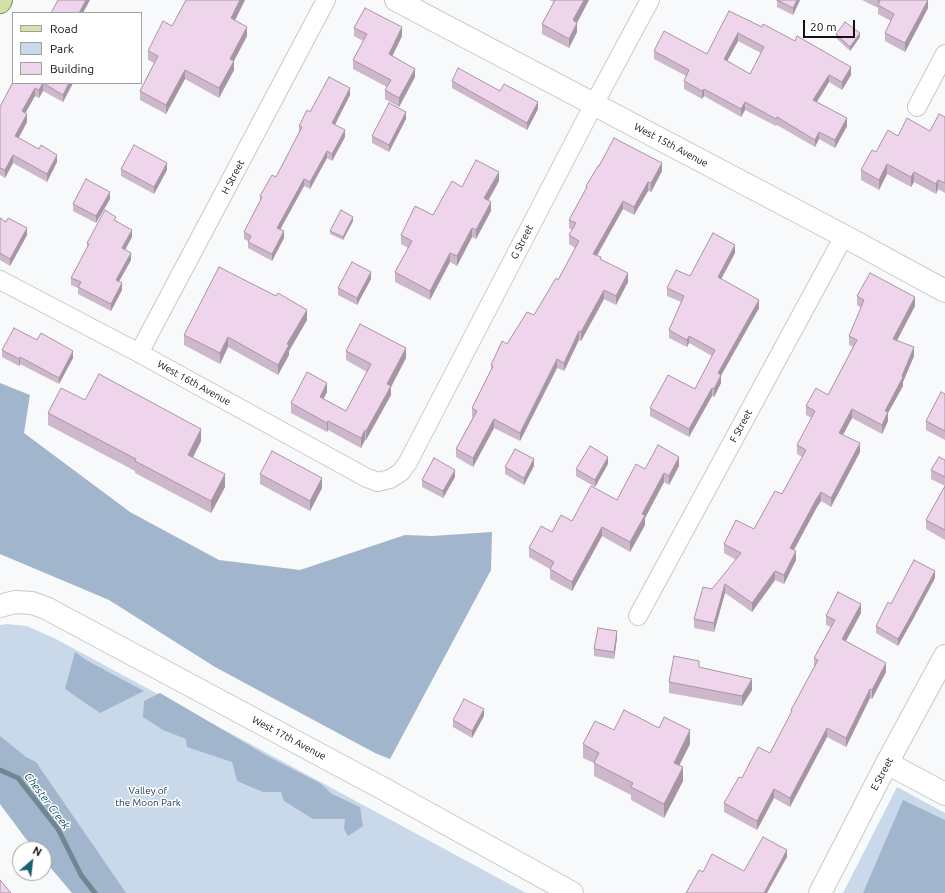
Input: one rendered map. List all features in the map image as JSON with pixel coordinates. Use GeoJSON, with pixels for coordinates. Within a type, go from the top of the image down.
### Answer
{"type":"FeatureCollection","features":[{"type":"Feature","properties":{"kind":"main road","name":"West 15th Avenue"},"geometry":{"type":"LineString","coordinates":[[396,0],[844,236],[945,291]]}},
{"type":"Feature","properties":{"kind":"main road","name":"West 17th Avenue"},"geometry":{"type":"LineString","coordinates":[[0,606],[16,602],[32,603],[46,608],[382,788],[572,893]]}},
{"type":"Feature","properties":{"kind":"main road","name":"E Street"},"geometry":{"type":"LineString","coordinates":[[820,893],[887,763],[945,656]]}},
{"type":"Feature","properties":{"kind":"main road"},"geometry":{"type":"LineString","coordinates":[[887,763],[945,794]]}},
{"type":"Feature","properties":{"kind":"street","name":"H Street"},"geometry":{"type":"LineString","coordinates":[[140,353],[326,0]]}},
{"type":"Feature","properties":{"kind":"street","name":"G Street"},"geometry":{"type":"LineString","coordinates":[[390,479],[401,472],[408,462],[594,104],[650,0]]}},
{"type":"Feature","properties":{"kind":"street"},"geometry":{"type":"LineString","coordinates":[[917,107],[945,54]]}},
{"type":"Feature","properties":{"kind":"street","name":"F Street"},"geometry":{"type":"LineString","coordinates":[[638,616],[844,236]]}},
{"type":"Feature","properties":{"kind":"street","name":"West 16th Avenue"},"geometry":{"type":"LineString","coordinates":[[0,280],[140,353],[367,478],[378,482],[390,479]]}},
{"type":"Feature","properties":{"kind":"green space","name":"Valley of the Moon Park"},"geometry":{"type":"Polygon","coordinates":[[[7,624],[27,626],[56,639],[526,893],[95,893],[0,762],[0,625],[7,624]]]}},
{"type":"Feature","properties":{"kind":"green space"},"geometry":{"type":"Polygon","coordinates":[[[897,787],[945,813],[945,893],[843,893],[897,787]]]}},
{"type":"Feature","properties":{"kind":"shaded area"},"geometry":{"type":"Polygon","coordinates":[[[0,383],[30,395],[24,433],[130,512],[219,560],[300,570],[405,535],[432,536],[492,532],[491,570],[390,759],[375,753],[215,667],[109,600],[0,554],[0,383]]]}},
{"type":"Feature","properties":{"kind":"shaded area"},"geometry":{"type":"Polygon","coordinates":[[[75,652],[86,660],[144,691],[100,713],[65,689],[75,652]]]}},
{"type":"Feature","properties":{"kind":"shaded area"},"geometry":{"type":"Polygon","coordinates":[[[160,693],[271,758],[320,783],[332,794],[360,807],[363,826],[348,836],[344,829],[345,819],[313,819],[284,801],[281,792],[263,792],[237,781],[232,762],[187,747],[186,739],[163,730],[143,717],[144,701],[160,693]]]}},
{"type":"Feature","properties":{"kind":"shaded area"},"geometry":{"type":"Polygon","coordinates":[[[0,736],[26,757],[36,762],[126,893],[72,893],[52,869],[52,841],[28,841],[0,804],[0,736]]]}},
{"type":"Feature","properties":{"kind":"shaded area"},"geometry":{"type":"Polygon","coordinates":[[[903,800],[945,820],[945,893],[863,893],[903,800]]]}},
{"type":"Feature","properties":{"kind":"building"},"geometry":{"type":"Polygon","coordinates":[[[58,0],[86,0],[80,12],[52,12],[58,0]]]}},
{"type":"Feature","properties":{"kind":"building"},"geometry":{"type":"Polygon","coordinates":[[[186,0],[240,0],[231,18],[247,27],[230,59],[234,61],[219,88],[185,70],[166,105],[140,91],[158,56],[148,51],[163,21],[172,26],[186,0]]]}},
{"type":"Feature","properties":{"kind":"building"},"geometry":{"type":"Polygon","coordinates":[[[555,0],[584,0],[573,20],[577,23],[569,39],[542,24],[555,0]]]}},
{"type":"Feature","properties":{"kind":"building"},"geometry":{"type":"Polygon","coordinates":[[[777,0],[797,0],[793,8],[777,0]]]}},
{"type":"Feature","properties":{"kind":"building"},"geometry":{"type":"Polygon","coordinates":[[[878,0],[928,0],[905,43],[885,33],[894,14],[878,5],[880,1],[878,0]]]}},
{"type":"Feature","properties":{"kind":"building"},"geometry":{"type":"Polygon","coordinates":[[[365,8],[402,27],[389,54],[415,69],[399,98],[385,90],[391,80],[353,60],[367,34],[354,28],[365,8]]]}},
{"type":"Feature","properties":{"kind":"building"},"geometry":{"type":"Polygon","coordinates":[[[729,11],[762,27],[763,24],[795,41],[797,36],[851,67],[842,82],[829,75],[813,100],[847,118],[835,140],[819,132],[815,140],[777,117],[776,119],[745,102],[741,109],[704,89],[702,91],[684,81],[689,70],[654,51],[664,31],[707,54],[729,11]],[[738,33],[724,59],[750,74],[764,47],[738,33]]]}},
{"type":"Feature","properties":{"kind":"building"},"geometry":{"type":"Polygon","coordinates":[[[845,22],[860,33],[850,47],[836,34],[845,22]]]}},
{"type":"Feature","properties":{"kind":"building"},"geometry":{"type":"Polygon","coordinates":[[[458,68],[500,91],[504,84],[538,102],[527,123],[452,81],[458,68]]]}},
{"type":"Feature","properties":{"kind":"building"},"geometry":{"type":"Polygon","coordinates":[[[329,77],[350,88],[332,123],[345,130],[332,154],[327,151],[310,182],[304,179],[277,228],[284,231],[272,254],[248,242],[251,236],[244,232],[262,197],[260,196],[272,175],[276,177],[302,127],[299,126],[307,110],[310,112],[329,77]]]}},
{"type":"Feature","properties":{"kind":"building"},"geometry":{"type":"Polygon","coordinates":[[[12,84],[42,84],[39,90],[35,88],[22,111],[27,114],[15,136],[39,149],[41,145],[57,155],[47,174],[13,155],[5,170],[0,168],[0,107],[12,84]]]}},
{"type":"Feature","properties":{"kind":"building"},"geometry":{"type":"Polygon","coordinates":[[[45,84],[68,84],[63,95],[45,84]]]}},
{"type":"Feature","properties":{"kind":"building"},"geometry":{"type":"Polygon","coordinates":[[[389,103],[406,112],[389,145],[372,136],[389,103]]]}},
{"type":"Feature","properties":{"kind":"building"},"geometry":{"type":"Polygon","coordinates":[[[939,114],[945,117],[945,183],[938,180],[936,184],[914,172],[911,177],[887,164],[879,180],[861,170],[872,150],[876,152],[888,130],[898,136],[907,118],[930,131],[939,114]]]}},
{"type":"Feature","properties":{"kind":"building"},"geometry":{"type":"Polygon","coordinates":[[[614,138],[662,163],[651,183],[648,182],[634,207],[623,201],[593,254],[628,273],[616,296],[604,290],[581,332],[579,331],[564,363],[557,359],[520,433],[494,419],[473,458],[456,449],[477,411],[472,408],[493,366],[491,365],[502,341],[507,344],[527,312],[534,315],[556,278],[558,280],[579,241],[569,235],[576,223],[569,220],[587,187],[586,186],[614,138]]]}},
{"type":"Feature","properties":{"kind":"building"},"geometry":{"type":"Polygon","coordinates":[[[134,145],[167,163],[154,187],[121,169],[134,145]]]}},
{"type":"Feature","properties":{"kind":"building"},"geometry":{"type":"Polygon","coordinates":[[[476,160],[499,172],[484,198],[491,202],[476,230],[472,228],[457,256],[450,253],[430,291],[395,272],[412,241],[401,235],[415,206],[433,215],[452,181],[462,187],[476,160]]]}},
{"type":"Feature","properties":{"kind":"building"},"geometry":{"type":"Polygon","coordinates":[[[86,179],[110,192],[96,216],[73,204],[86,179]]]}},
{"type":"Feature","properties":{"kind":"building"},"geometry":{"type":"Polygon","coordinates":[[[105,210],[116,217],[114,220],[132,230],[122,248],[131,253],[116,280],[122,283],[111,304],[78,287],[81,282],[71,278],[89,244],[87,243],[105,210]]]}},
{"type":"Feature","properties":{"kind":"building"},"geometry":{"type":"Polygon","coordinates":[[[341,210],[353,217],[343,237],[330,231],[341,210]]]}},
{"type":"Feature","properties":{"kind":"building"},"geometry":{"type":"Polygon","coordinates":[[[0,218],[6,222],[8,218],[27,228],[10,259],[0,253],[0,218]]]}},
{"type":"Feature","properties":{"kind":"building"},"geometry":{"type":"Polygon","coordinates":[[[713,233],[735,245],[718,277],[759,300],[718,373],[721,375],[714,389],[712,388],[689,429],[650,408],[668,375],[695,389],[715,350],[689,336],[687,340],[669,330],[684,296],[667,288],[676,270],[690,276],[713,233]]]}},
{"type":"Feature","properties":{"kind":"building"},"geometry":{"type":"Polygon","coordinates":[[[352,262],[371,272],[357,298],[338,288],[352,262]]]}},
{"type":"Feature","properties":{"kind":"building"},"geometry":{"type":"Polygon","coordinates":[[[219,267],[276,296],[278,293],[307,310],[287,344],[289,345],[278,365],[228,337],[220,353],[184,335],[219,267]]]}},
{"type":"Feature","properties":{"kind":"building"},"geometry":{"type":"Polygon","coordinates":[[[870,273],[915,297],[893,339],[914,347],[902,376],[903,377],[885,411],[888,412],[882,425],[852,409],[839,433],[860,443],[831,498],[821,492],[817,498],[790,548],[796,551],[784,575],[775,571],[752,603],[725,584],[714,623],[694,619],[703,587],[712,589],[741,553],[724,544],[736,520],[754,529],[775,491],[782,494],[806,450],[797,445],[815,411],[806,406],[816,388],[828,395],[857,340],[849,336],[864,300],[857,296],[870,273]]]}},
{"type":"Feature","properties":{"kind":"building"},"geometry":{"type":"Polygon","coordinates":[[[360,324],[406,348],[387,384],[391,386],[361,438],[328,421],[327,423],[291,403],[307,372],[327,383],[320,397],[346,411],[371,364],[346,351],[360,324]]]}},
{"type":"Feature","properties":{"kind":"building"},"geometry":{"type":"Polygon","coordinates":[[[14,328],[37,340],[41,333],[73,351],[59,378],[20,357],[19,359],[2,350],[14,328]]]}},
{"type":"Feature","properties":{"kind":"building"},"geometry":{"type":"Polygon","coordinates":[[[99,374],[201,429],[188,455],[225,474],[211,501],[135,461],[136,459],[48,413],[61,388],[85,400],[99,374]]]}},
{"type":"Feature","properties":{"kind":"building"},"geometry":{"type":"Polygon","coordinates":[[[941,392],[945,394],[945,431],[926,421],[941,392]]]}},
{"type":"Feature","properties":{"kind":"building"},"geometry":{"type":"Polygon","coordinates":[[[658,445],[679,457],[669,476],[664,473],[642,514],[645,515],[630,542],[602,527],[572,582],[550,569],[554,562],[529,548],[541,526],[552,532],[561,515],[572,521],[591,486],[617,500],[636,464],[645,469],[658,445]]]}},
{"type":"Feature","properties":{"kind":"building"},"geometry":{"type":"Polygon","coordinates":[[[590,446],[608,457],[595,480],[576,469],[590,446]]]}},
{"type":"Feature","properties":{"kind":"building"},"geometry":{"type":"Polygon","coordinates":[[[515,449],[534,459],[524,478],[505,467],[515,449]]]}},
{"type":"Feature","properties":{"kind":"building"},"geometry":{"type":"Polygon","coordinates":[[[272,451],[322,478],[310,501],[260,474],[272,451]]]}},
{"type":"Feature","properties":{"kind":"building"},"geometry":{"type":"Polygon","coordinates":[[[939,457],[945,460],[945,477],[931,470],[939,457]]]}},
{"type":"Feature","properties":{"kind":"building"},"geometry":{"type":"Polygon","coordinates":[[[434,458],[455,470],[443,491],[422,480],[434,458]]]}},
{"type":"Feature","properties":{"kind":"building"},"geometry":{"type":"Polygon","coordinates":[[[945,486],[945,530],[926,520],[945,486]]]}},
{"type":"Feature","properties":{"kind":"building"},"geometry":{"type":"Polygon","coordinates":[[[914,560],[935,571],[898,639],[876,626],[888,602],[891,604],[914,560]]]}},
{"type":"Feature","properties":{"kind":"building"},"geometry":{"type":"Polygon","coordinates":[[[838,592],[861,604],[842,639],[886,663],[872,690],[870,689],[846,738],[827,728],[790,798],[774,789],[757,821],[724,803],[739,777],[742,778],[758,747],[770,753],[818,660],[814,658],[835,620],[826,616],[838,592]]]}},
{"type":"Feature","properties":{"kind":"building"},"geometry":{"type":"Polygon","coordinates":[[[598,628],[617,631],[614,652],[594,649],[598,628]]]}},
{"type":"Feature","properties":{"kind":"building"},"geometry":{"type":"Polygon","coordinates":[[[674,656],[699,661],[699,667],[752,679],[742,696],[669,682],[674,656]]]}},
{"type":"Feature","properties":{"kind":"building"},"geometry":{"type":"Polygon","coordinates":[[[464,699],[484,709],[472,731],[453,720],[464,699]]]}},
{"type":"Feature","properties":{"kind":"building"},"geometry":{"type":"Polygon","coordinates":[[[624,710],[659,728],[664,717],[690,730],[674,763],[683,767],[664,804],[631,787],[633,783],[594,763],[599,753],[583,744],[595,721],[614,730],[624,710]]]}},
{"type":"Feature","properties":{"kind":"building"},"geometry":{"type":"Polygon","coordinates":[[[763,837],[787,850],[764,893],[686,893],[699,870],[703,872],[712,854],[744,871],[763,837]]]}},
{"type":"Feature","properties":{"kind":"building"},"geometry":{"type":"Polygon","coordinates":[[[0,880],[11,893],[0,893],[0,880]]]}},
{"type":"Feature","properties":{"kind":"waterway","name":"Chester Creek"},"geometry":{"type":"LineString","coordinates":[[0,770],[18,778],[58,829],[81,875],[95,893]]}}]}
